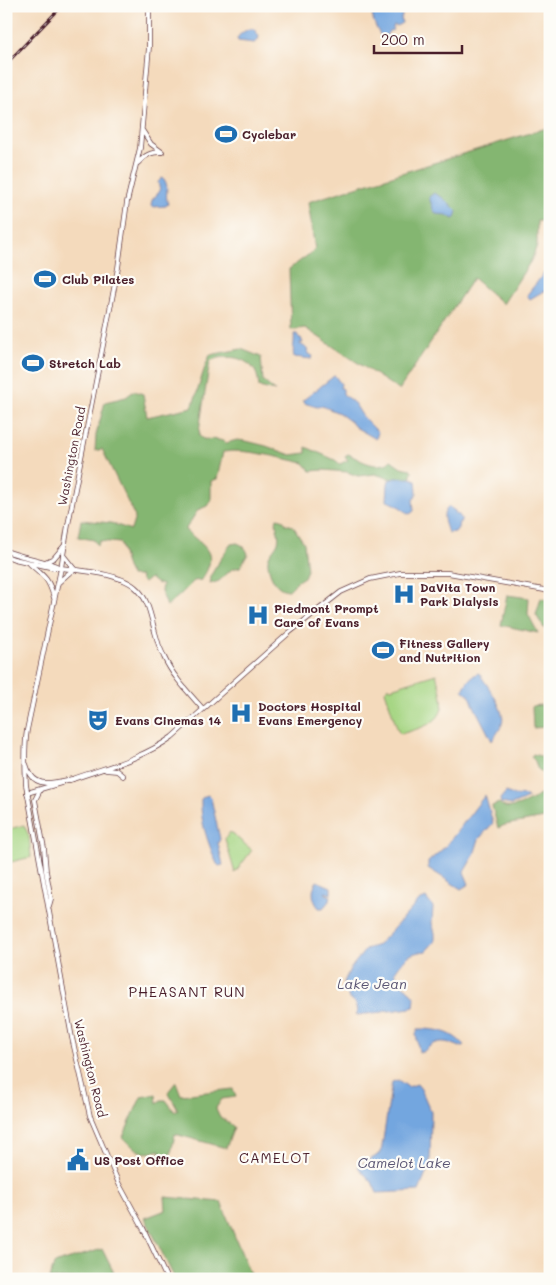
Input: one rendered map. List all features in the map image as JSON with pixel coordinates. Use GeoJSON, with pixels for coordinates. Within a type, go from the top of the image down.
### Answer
{"type":"FeatureCollection","features":[{"type":"Feature","properties":{"kind":"main road","name":"Washington Road"},"geometry":{"type":"LineString","coordinates":[[149,6],[149,47],[140,148],[127,202],[118,268],[61,568],[25,740],[25,761],[27,793],[48,908],[72,1038],[90,1116],[119,1184],[143,1228],[167,1279]]}},
{"type":"Feature","properties":{"kind":"main road"},"geometry":{"type":"LineString","coordinates":[[136,165],[146,155],[152,152],[162,152],[151,144],[142,130]]}},
{"type":"Feature","properties":{"kind":"main road"},"geometry":{"type":"LineString","coordinates":[[44,562],[54,558],[65,544]]}},
{"type":"Feature","properties":{"kind":"main road"},"geometry":{"type":"LineString","coordinates":[[6,552],[61,568]]}},
{"type":"Feature","properties":{"kind":"main road"},"geometry":{"type":"LineString","coordinates":[[63,555],[76,570]]}},
{"type":"Feature","properties":{"kind":"main road"},"geometry":{"type":"LineString","coordinates":[[6,556],[54,568],[119,578],[136,587],[146,602],[155,634],[172,672],[203,709]]}},
{"type":"Feature","properties":{"kind":"main road"},"geometry":{"type":"LineString","coordinates":[[28,562],[45,577],[50,586],[54,602]]}},
{"type":"Feature","properties":{"kind":"main road"},"geometry":{"type":"LineString","coordinates":[[58,583],[69,573],[76,570]]}},
{"type":"Feature","properties":{"kind":"main road"},"geometry":{"type":"LineString","coordinates":[[25,761],[31,776],[44,784],[104,770],[161,745],[290,632],[341,592],[370,579],[400,573],[448,573],[550,591]]}},
{"type":"Feature","properties":{"kind":"main road"},"geometry":{"type":"LineString","coordinates":[[104,770],[117,771],[123,776]]}},
{"type":"Feature","properties":{"kind":"main road"},"geometry":{"type":"LineString","coordinates":[[27,793],[73,778]]}},
{"type":"Feature","properties":{"kind":"main road","name":"Washington Road"},"geometry":{"type":"LineString","coordinates":[[40,790],[35,800],[51,899],[48,908]]}},
{"type":"Feature","properties":{"kind":"green space"},"geometry":{"type":"Polygon","coordinates":[[[550,127],[550,221],[537,221],[537,245],[532,259],[503,304],[473,278],[399,390],[305,328],[291,330],[289,269],[315,250],[308,202],[550,127]]]}},
{"type":"Feature","properties":{"kind":"green space"},"geometry":{"type":"Polygon","coordinates":[[[241,349],[261,357],[263,381],[275,391],[259,387],[255,371],[240,359],[228,357],[210,361],[199,436],[203,439],[218,440],[226,443],[237,440],[246,441],[291,455],[306,453],[306,447],[340,464],[348,460],[345,456],[348,454],[374,465],[386,464],[391,460],[401,467],[412,471],[410,480],[388,478],[375,474],[358,476],[347,472],[311,471],[304,463],[274,456],[242,451],[223,452],[217,479],[211,481],[211,501],[207,506],[198,510],[185,530],[208,551],[210,557],[207,571],[201,580],[194,581],[167,606],[161,591],[162,585],[150,578],[144,583],[140,576],[131,576],[120,543],[99,541],[98,546],[94,540],[78,537],[81,520],[111,523],[131,530],[135,517],[102,449],[95,451],[96,435],[105,402],[126,397],[134,391],[143,394],[147,417],[192,407],[210,355],[241,349]]]}},
{"type":"Feature","properties":{"kind":"green space"},"geometry":{"type":"Polygon","coordinates":[[[277,518],[293,526],[304,543],[307,570],[304,577],[289,590],[275,583],[268,567],[269,557],[279,539],[276,524],[277,518]]]}},
{"type":"Feature","properties":{"kind":"green space"},"geometry":{"type":"Polygon","coordinates":[[[237,543],[244,547],[248,554],[240,567],[232,569],[219,581],[210,584],[210,576],[221,557],[231,544],[237,543]]]}},
{"type":"Feature","properties":{"kind":"green space"},"geometry":{"type":"Polygon","coordinates":[[[507,595],[529,598],[528,614],[538,633],[501,625],[507,595]]]}},
{"type":"Feature","properties":{"kind":"green space"},"geometry":{"type":"Polygon","coordinates":[[[541,598],[550,601],[550,628],[544,628],[536,615],[541,598]]]}},
{"type":"Feature","properties":{"kind":"green space"},"geometry":{"type":"Polygon","coordinates":[[[436,674],[442,698],[440,714],[430,724],[401,734],[398,731],[385,691],[388,686],[391,688],[436,674]]]}},
{"type":"Feature","properties":{"kind":"green space"},"geometry":{"type":"Polygon","coordinates":[[[550,704],[550,724],[547,727],[533,728],[532,706],[550,704]]]}},
{"type":"Feature","properties":{"kind":"green space"},"geometry":{"type":"Polygon","coordinates":[[[533,754],[550,759],[550,781],[537,768],[535,761],[531,757],[533,754]]]}},
{"type":"Feature","properties":{"kind":"green space"},"geometry":{"type":"Polygon","coordinates":[[[550,790],[550,817],[498,828],[492,806],[499,803],[505,807],[516,806],[550,790]]]}},
{"type":"Feature","properties":{"kind":"green space"},"geometry":{"type":"Polygon","coordinates":[[[24,825],[29,836],[31,857],[6,865],[6,830],[24,825]]]}},
{"type":"Feature","properties":{"kind":"green space"},"geometry":{"type":"Polygon","coordinates":[[[230,832],[252,850],[235,873],[225,839],[230,832]]]}},
{"type":"Feature","properties":{"kind":"green space"},"geometry":{"type":"Polygon","coordinates":[[[176,1082],[181,1095],[233,1089],[236,1097],[222,1099],[216,1108],[219,1116],[234,1127],[226,1148],[175,1134],[170,1158],[158,1160],[160,1150],[148,1153],[139,1151],[123,1137],[141,1097],[156,1094],[157,1103],[161,1100],[166,1100],[175,1112],[178,1110],[168,1092],[176,1082]]]}},
{"type":"Feature","properties":{"kind":"green space"},"geometry":{"type":"Polygon","coordinates":[[[165,1197],[221,1202],[252,1279],[175,1279],[145,1218],[166,1210],[165,1197]]]}},
{"type":"Feature","properties":{"kind":"green space"},"geometry":{"type":"Polygon","coordinates":[[[102,1249],[117,1279],[50,1279],[54,1264],[102,1249]]]}},
{"type":"Feature","properties":{"kind":"water"},"geometry":{"type":"Polygon","coordinates":[[[372,6],[401,6],[402,23],[397,26],[394,25],[392,31],[390,30],[385,37],[381,36],[374,22],[372,6]]]}},
{"type":"Feature","properties":{"kind":"water"},"geometry":{"type":"Polygon","coordinates":[[[249,29],[254,29],[259,36],[258,40],[254,43],[238,41],[239,36],[249,29]]]}},
{"type":"Feature","properties":{"kind":"water"},"geometry":{"type":"Polygon","coordinates":[[[162,178],[167,185],[168,204],[166,206],[153,207],[151,206],[152,200],[160,191],[158,182],[162,178]]]}},
{"type":"Feature","properties":{"kind":"water"},"geometry":{"type":"Polygon","coordinates":[[[434,193],[443,198],[457,211],[455,218],[436,214],[429,197],[434,193]]]}},
{"type":"Feature","properties":{"kind":"water"},"geometry":{"type":"Polygon","coordinates":[[[550,260],[550,290],[530,299],[527,295],[543,274],[550,260]]]}},
{"type":"Feature","properties":{"kind":"water"},"geometry":{"type":"Polygon","coordinates":[[[294,334],[301,338],[303,343],[300,344],[307,349],[308,354],[313,356],[312,359],[294,357],[294,334]]]}},
{"type":"Feature","properties":{"kind":"water"},"geometry":{"type":"Polygon","coordinates":[[[334,376],[341,384],[340,388],[343,389],[343,394],[355,404],[363,417],[378,432],[376,439],[355,427],[339,413],[302,401],[334,376]]]}},
{"type":"Feature","properties":{"kind":"water"},"geometry":{"type":"Polygon","coordinates":[[[396,478],[416,480],[417,493],[413,499],[414,511],[410,514],[398,505],[387,501],[389,480],[396,478]]]}},
{"type":"Feature","properties":{"kind":"water"},"geometry":{"type":"Polygon","coordinates":[[[449,507],[458,514],[461,522],[459,522],[455,532],[448,533],[444,516],[449,507]]]}},
{"type":"Feature","properties":{"kind":"water"},"geometry":{"type":"Polygon","coordinates":[[[479,673],[502,712],[502,724],[492,741],[471,698],[463,690],[467,682],[479,673]]]}},
{"type":"Feature","properties":{"kind":"water"},"geometry":{"type":"Polygon","coordinates":[[[506,792],[513,795],[527,796],[528,798],[512,805],[501,803],[500,799],[506,792]]]}},
{"type":"Feature","properties":{"kind":"water"},"geometry":{"type":"Polygon","coordinates":[[[208,795],[211,798],[220,839],[218,843],[223,865],[219,866],[203,824],[201,799],[208,795]]]}},
{"type":"Feature","properties":{"kind":"water"},"geometry":{"type":"Polygon","coordinates":[[[485,795],[493,823],[479,839],[474,855],[464,872],[469,884],[461,889],[428,868],[428,862],[446,846],[485,795]]]}},
{"type":"Feature","properties":{"kind":"water"},"geometry":{"type":"Polygon","coordinates":[[[317,881],[331,887],[331,894],[325,892],[331,896],[323,908],[319,908],[314,898],[313,891],[317,881]]]}},
{"type":"Feature","properties":{"kind":"water","name":"Lake Jean"},"geometry":{"type":"Polygon","coordinates":[[[426,898],[433,907],[432,923],[435,941],[426,951],[415,953],[408,957],[395,972],[400,983],[415,998],[414,1007],[357,1015],[356,1005],[349,999],[344,982],[350,969],[366,949],[378,945],[419,901],[426,898]]]}},
{"type":"Feature","properties":{"kind":"water"},"geometry":{"type":"Polygon","coordinates":[[[418,1029],[449,1034],[464,1045],[460,1047],[441,1042],[432,1045],[423,1052],[419,1052],[416,1034],[418,1029]]]}},
{"type":"Feature","properties":{"kind":"water","name":"Camelot Lake"},"geometry":{"type":"Polygon","coordinates":[[[398,1080],[408,1087],[417,1084],[431,1112],[430,1164],[419,1191],[377,1193],[372,1182],[358,1167],[381,1153],[392,1082],[398,1080]]]}},
{"type":"Feature","properties":{"kind":"railway"},"geometry":{"type":"LineString","coordinates":[[6,64],[62,6]]}},
{"type":"Feature","properties":{"kind":"place","name":"Cyclebar"},"geometry":{"type":"Point","coordinates":[226,134]}},
{"type":"Feature","properties":{"kind":"place","name":"Club Pilates"},"geometry":{"type":"Point","coordinates":[45,279]}},
{"type":"Feature","properties":{"kind":"place","name":"Stretch Lab"},"geometry":{"type":"Point","coordinates":[33,363]}},
{"type":"Feature","properties":{"kind":"place","name":"DaVita Town Park Dialysis"},"geometry":{"type":"Point","coordinates":[404,594]}},
{"type":"Feature","properties":{"kind":"place","name":"Piedmont Prompt Care of Evans"},"geometry":{"type":"Point","coordinates":[258,615]}},
{"type":"Feature","properties":{"kind":"place","name":"Fitness Gallery and Nutrition"},"geometry":{"type":"Point","coordinates":[383,650]}},
{"type":"Feature","properties":{"kind":"place","name":"Doctors Hospital Evans Emergency"},"geometry":{"type":"Point","coordinates":[241,713]}},
{"type":"Feature","properties":{"kind":"place","name":"Evans Cinemas 14"},"geometry":{"type":"Point","coordinates":[98,720]}},
{"type":"Feature","properties":{"kind":"place","name":"US Post Office"},"geometry":{"type":"Point","coordinates":[78,1160]}},
{"type":"Feature","properties":{"kind":"district","name":"PHEASANT RUN"},"geometry":{"type":"Point","coordinates":[187,991]}},
{"type":"Feature","properties":{"kind":"district","name":"CAMELOT"},"geometry":{"type":"Point","coordinates":[275,1157]}}]}
